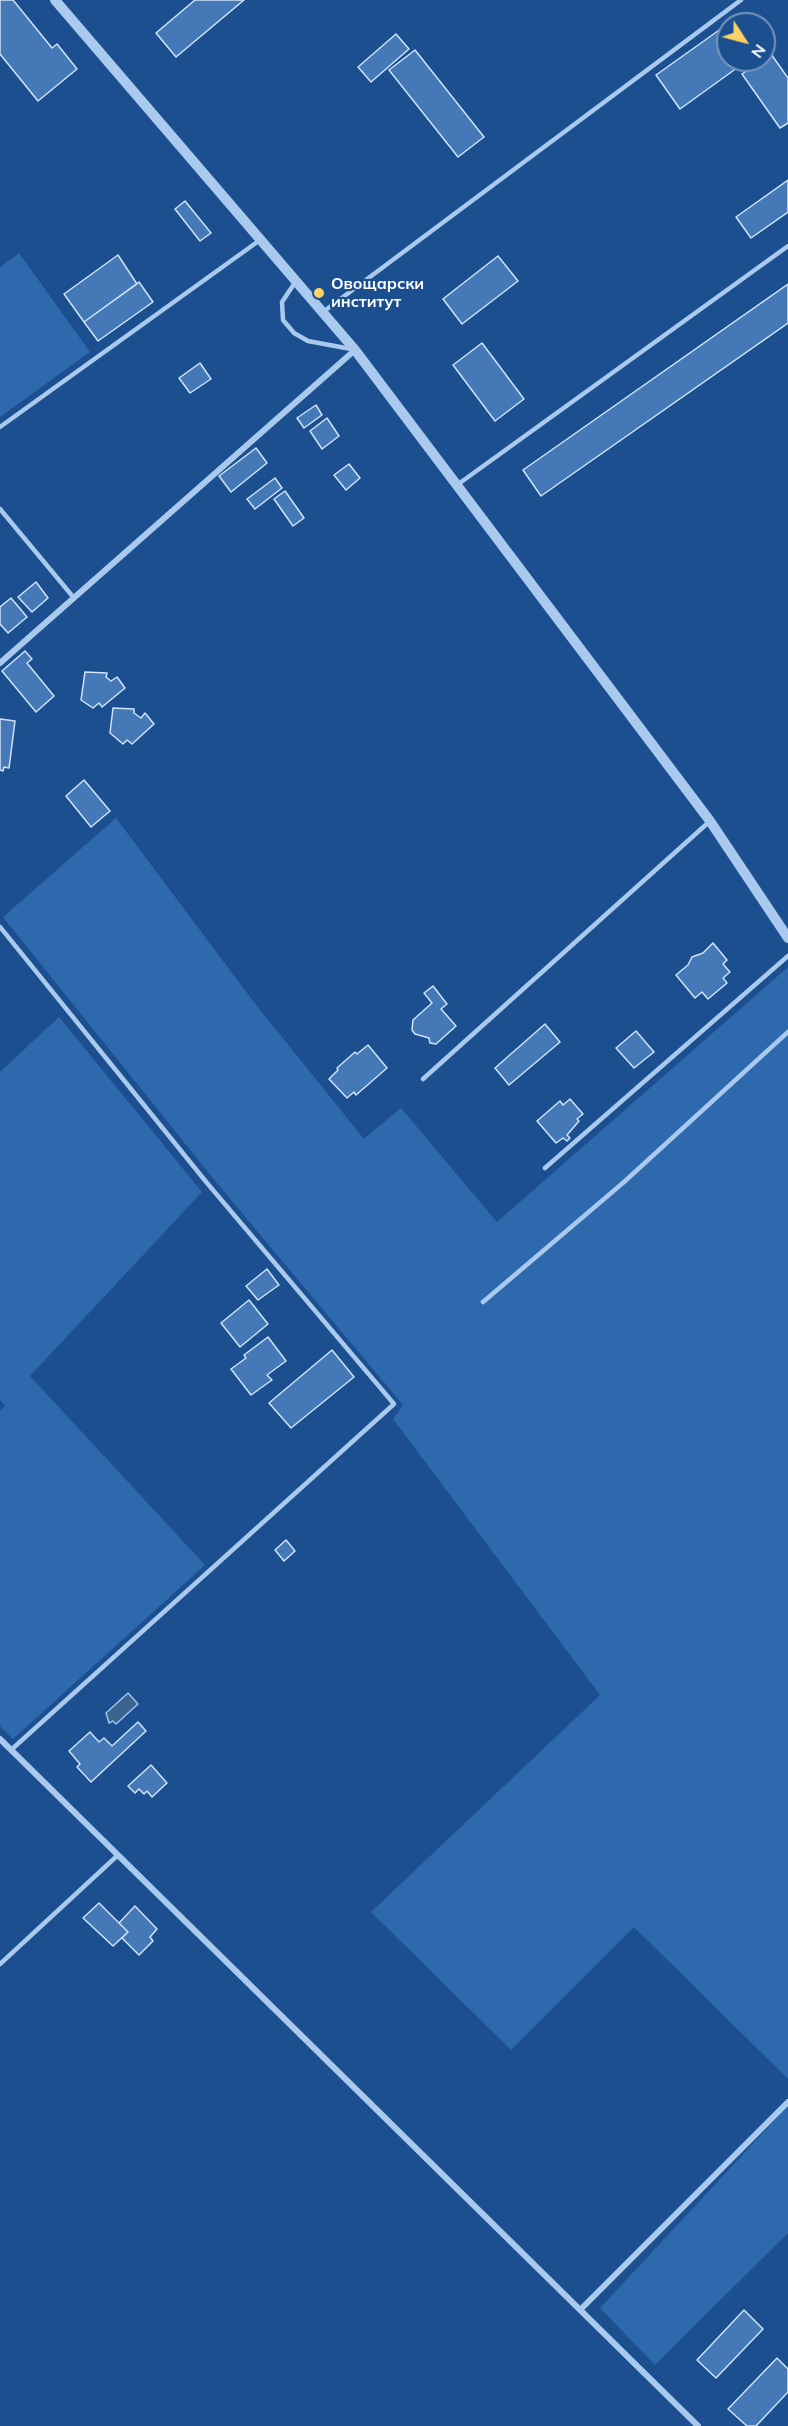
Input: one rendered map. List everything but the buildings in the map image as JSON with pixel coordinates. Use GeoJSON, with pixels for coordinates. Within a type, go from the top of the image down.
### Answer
{"type":"FeatureCollection","features":[{"type":"Feature","properties":{"kind":"street"},"geometry":{"type":"LineString","coordinates":[[55,0],[355,350],[710,821],[788,938]]}},
{"type":"Feature","properties":{"kind":"street"},"geometry":{"type":"LineString","coordinates":[[0,663],[355,350]]}},
{"type":"Feature","properties":{"kind":"street"},"geometry":{"type":"LineString","coordinates":[[0,1738],[698,2426]]}},
{"type":"Feature","properties":{"kind":"street"},"geometry":{"type":"LineString","coordinates":[[579,2310],[788,2102]]}},
{"type":"Feature","properties":{"kind":"lane"},"geometry":{"type":"LineString","coordinates":[[323,312],[741,0]]}},
{"type":"Feature","properties":{"kind":"lane"},"geometry":{"type":"LineString","coordinates":[[0,427],[260,240]]}},
{"type":"Feature","properties":{"kind":"lane"},"geometry":{"type":"LineString","coordinates":[[457,485],[788,246]]}},
{"type":"Feature","properties":{"kind":"lane"},"geometry":{"type":"LineString","coordinates":[[296,281],[282,302],[283,320],[294,333],[308,341],[355,350]]}},
{"type":"Feature","properties":{"kind":"lane"},"geometry":{"type":"LineString","coordinates":[[0,509],[74,598]]}},
{"type":"Feature","properties":{"kind":"lane"},"geometry":{"type":"LineString","coordinates":[[423,1078],[710,821]]}},
{"type":"Feature","properties":{"kind":"lane"},"geometry":{"type":"LineString","coordinates":[[0,927],[207,1183],[394,1404],[11,1750]]}},
{"type":"Feature","properties":{"kind":"lane"},"geometry":{"type":"LineString","coordinates":[[545,1168],[788,956]]}},
{"type":"Feature","properties":{"kind":"lane"},"geometry":{"type":"LineString","coordinates":[[483,1302],[624,1182],[788,1032]]}},
{"type":"Feature","properties":{"kind":"lane"},"geometry":{"type":"LineString","coordinates":[[0,1964],[118,1855]]}},
{"type":"Feature","properties":{"kind":"shaded area"},"geometry":{"type":"Polygon","coordinates":[[[19,253],[90,352],[0,417],[0,267],[19,253]]]}},
{"type":"Feature","properties":{"kind":"shaded area"},"geometry":{"type":"Polygon","coordinates":[[[116,818],[253,1001],[364,1139],[401,1108],[497,1222],[788,967],[788,2079],[634,1927],[511,2050],[371,1912],[600,1695],[393,1419],[403,1405],[216,1182],[3,917],[116,818]]]}},
{"type":"Feature","properties":{"kind":"shaded area"},"geometry":{"type":"Polygon","coordinates":[[[59,1017],[202,1192],[30,1376],[205,1565],[13,1739],[0,1726],[0,1411],[5,1406],[0,1400],[0,1072],[59,1017]]]}},
{"type":"Feature","properties":{"kind":"shaded area"},"geometry":{"type":"Polygon","coordinates":[[[128,1693],[138,1704],[116,1724],[113,1721],[109,1723],[106,1713],[128,1693]]]}},
{"type":"Feature","properties":{"kind":"shaded area"},"geometry":{"type":"Polygon","coordinates":[[[788,2106],[788,2233],[655,2365],[600,2308],[788,2106]]]}},
{"type":"Feature","properties":{"kind":"place","name":"Овощарски институт"},"geometry":{"type":"Point","coordinates":[319,293]}}]}
